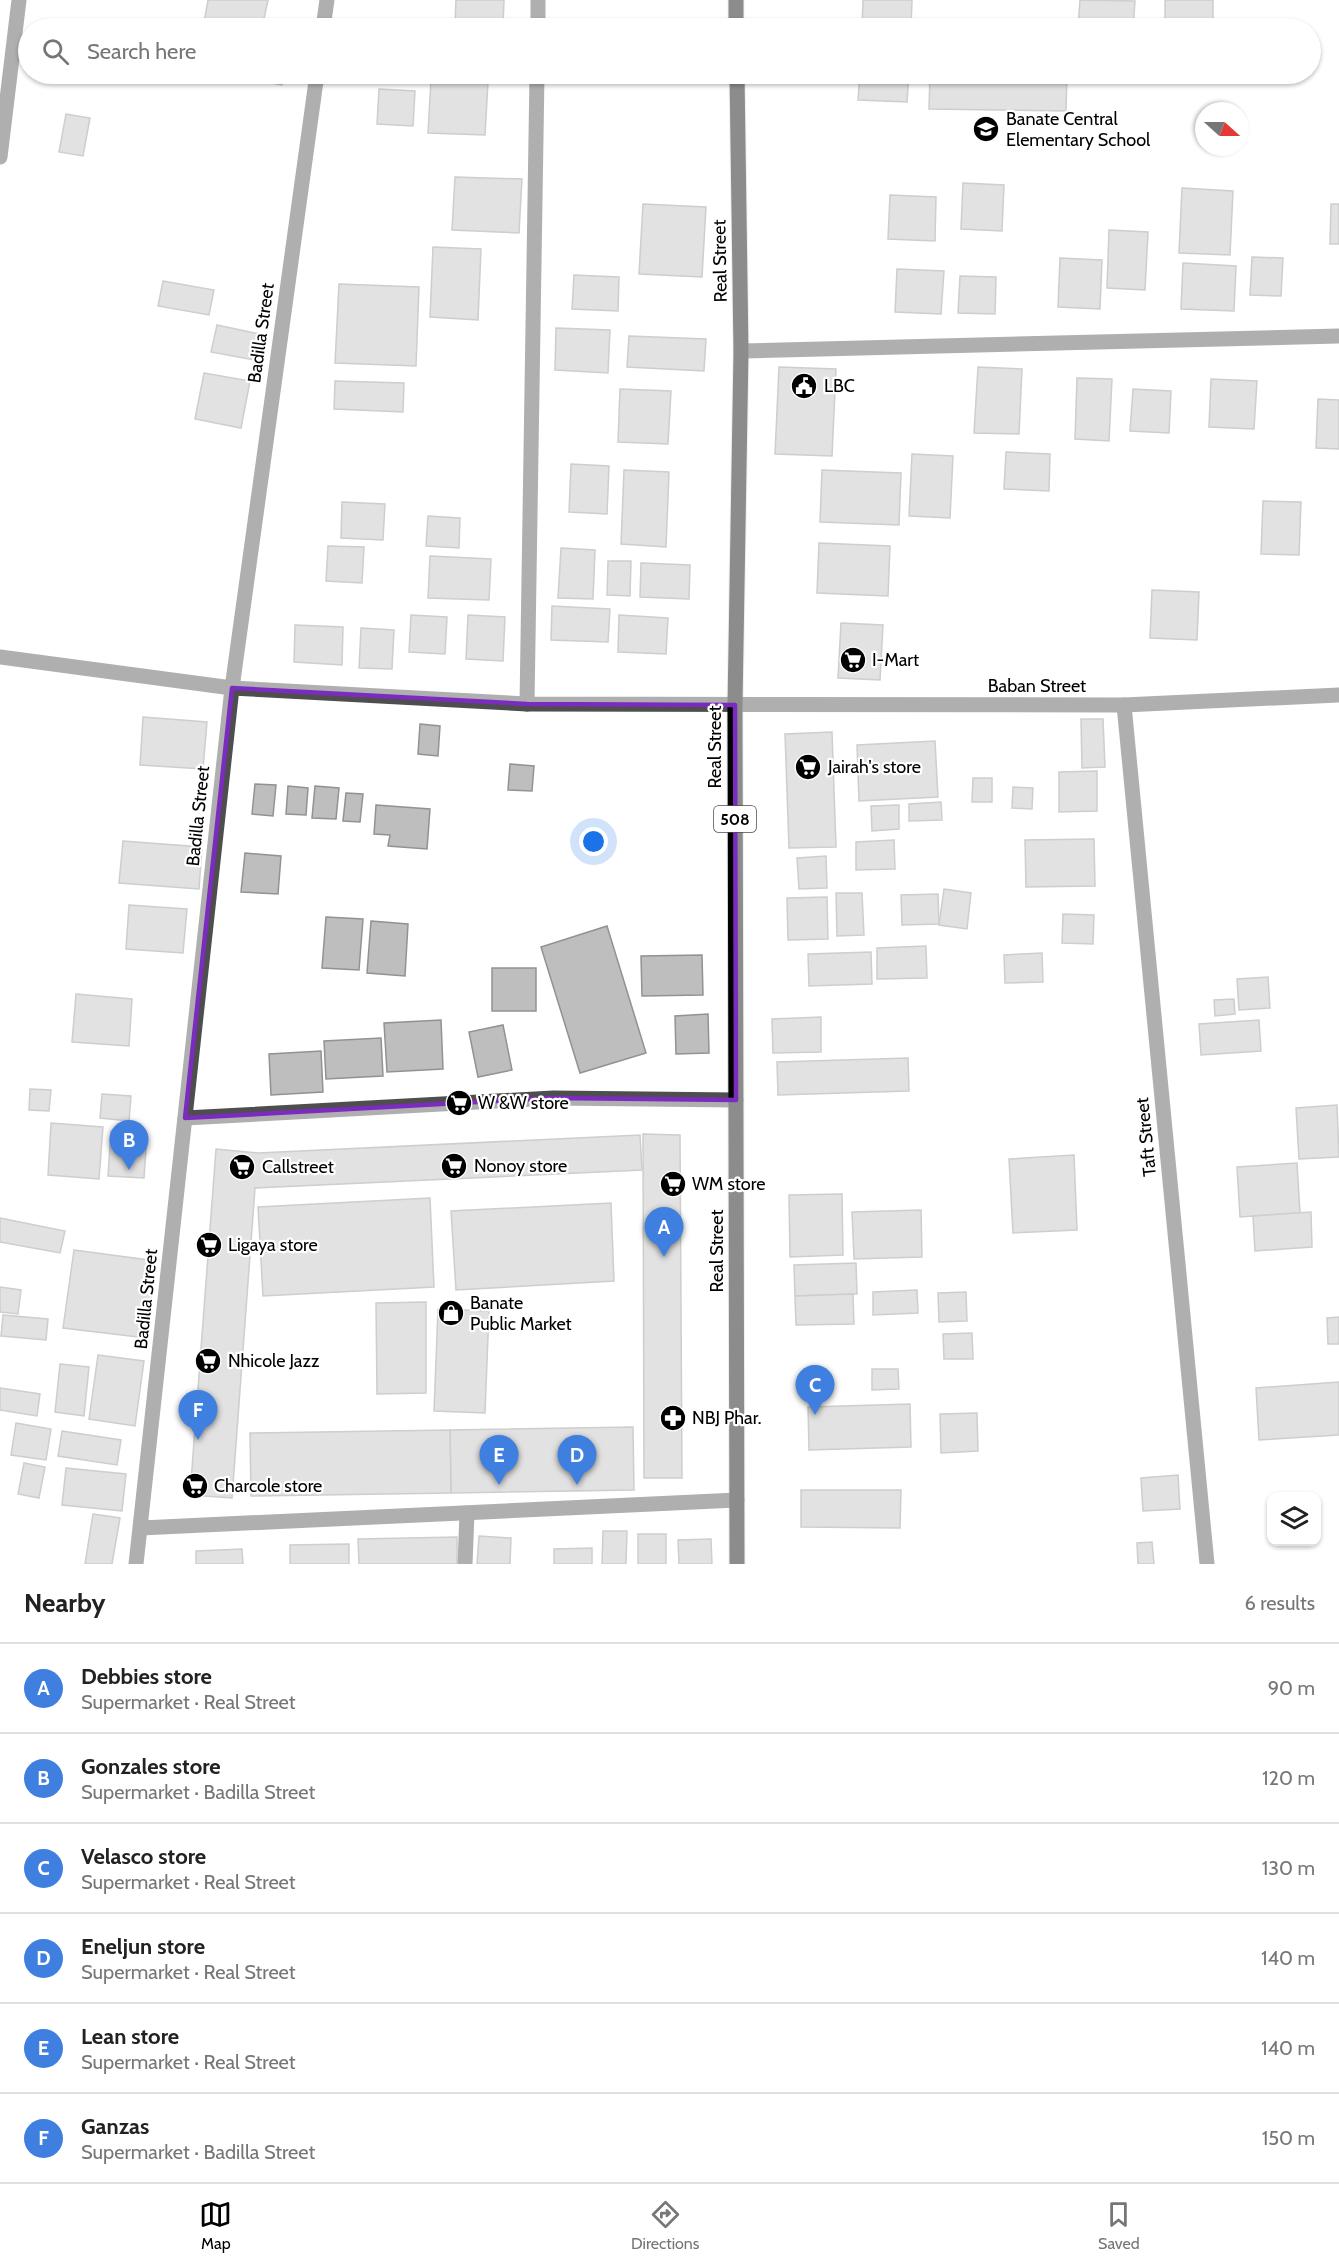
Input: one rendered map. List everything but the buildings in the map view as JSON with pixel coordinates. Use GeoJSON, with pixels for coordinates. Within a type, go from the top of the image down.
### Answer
{"type":"FeatureCollection","features":[{"type":"Feature","properties":{"kind":"main road"},"geometry":{"type":"LineString","coordinates":[[736,0],[736,18]]}},
{"type":"Feature","properties":{"kind":"main road","name":"Real Street"},"geometry":{"type":"LineString","coordinates":[[737,84],[741,351],[735,705],[737,1564]]}},
{"type":"Feature","properties":{"kind":"street"},"geometry":{"type":"LineString","coordinates":[[0,157],[19,0]]}},
{"type":"Feature","properties":{"kind":"street"},"geometry":{"type":"LineString","coordinates":[[324,18],[327,0]]}},
{"type":"Feature","properties":{"kind":"street"},"geometry":{"type":"LineString","coordinates":[[537,18],[538,0]]}},
{"type":"Feature","properties":{"kind":"street","name":"Badilla Street"},"geometry":{"type":"LineString","coordinates":[[136,1564],[232,688],[316,84]]}},
{"type":"Feature","properties":{"kind":"street"},"geometry":{"type":"LineString","coordinates":[[527,704],[537,84]]}},
{"type":"Feature","properties":{"kind":"street"},"geometry":{"type":"LineString","coordinates":[[741,351],[1339,336]]}},
{"type":"Feature","properties":{"kind":"street","name":"Baban Street"},"geometry":{"type":"LineString","coordinates":[[0,657],[232,688],[527,704],[1124,705],[1339,694]]}},
{"type":"Feature","properties":{"kind":"street","name":"Taft Street"},"geometry":{"type":"LineString","coordinates":[[1124,705],[1207,1564]]}},
{"type":"Feature","properties":{"kind":"street"},"geometry":{"type":"LineString","coordinates":[[185,1118],[553,1098],[736,1100]]}},
{"type":"Feature","properties":{"kind":"street"},"geometry":{"type":"LineString","coordinates":[[141,1528],[737,1500]]}},
{"type":"Feature","properties":{"kind":"street"},"geometry":{"type":"LineString","coordinates":[[465,1564],[467,1513]]}},
{"type":"Feature","properties":{"kind":"highlighted area"},"geometry":{"type":"Polygon","coordinates":[[[232,688],[527,704],[735,705],[736,1100],[553,1098],[185,1118],[232,688]]]}},
{"type":"Feature","properties":{"kind":"place","name":"Banate Central Elementary School"},"geometry":{"type":"Point","coordinates":[986,129]}},
{"type":"Feature","properties":{"kind":"place","name":"LBC"},"geometry":{"type":"Point","coordinates":[804,386]}},
{"type":"Feature","properties":{"kind":"place","name":"I-Mart"},"geometry":{"type":"Point","coordinates":[853,660]}},
{"type":"Feature","properties":{"kind":"place","name":"Jairah's store"},"geometry":{"type":"Point","coordinates":[808,767]}},
{"type":"Feature","properties":{"kind":"place","name":"W &W store"},"geometry":{"type":"Point","coordinates":[459,1103]}},
{"type":"Feature","properties":{"kind":"place","name":"Nonoy store"},"geometry":{"type":"Point","coordinates":[454,1166]}},
{"type":"Feature","properties":{"kind":"place","name":"Callstreet"},"geometry":{"type":"Point","coordinates":[242,1167]}},
{"type":"Feature","properties":{"kind":"place","name":"Gonzales store"},"geometry":{"type":"Point","coordinates":[129,1170]}},
{"type":"Feature","properties":{"kind":"place","name":"WM store"},"geometry":{"type":"Point","coordinates":[673,1184]}},
{"type":"Feature","properties":{"kind":"place","name":"Ligaya store"},"geometry":{"type":"Point","coordinates":[209,1245]}},
{"type":"Feature","properties":{"kind":"place","name":"Debbies store"},"geometry":{"type":"Point","coordinates":[664,1257]}},
{"type":"Feature","properties":{"kind":"place","name":"Banate Public Market"},"geometry":{"type":"Point","coordinates":[451,1313]}},
{"type":"Feature","properties":{"kind":"place","name":"Nhicole Jazz"},"geometry":{"type":"Point","coordinates":[208,1361]}},
{"type":"Feature","properties":{"kind":"place","name":"Velasco store"},"geometry":{"type":"Point","coordinates":[815,1415]}},
{"type":"Feature","properties":{"kind":"place","name":"NBJ Phar."},"geometry":{"type":"Point","coordinates":[673,1418]}},
{"type":"Feature","properties":{"kind":"place","name":"Ganzas"},"geometry":{"type":"Point","coordinates":[198,1440]}},
{"type":"Feature","properties":{"kind":"place","name":"Lean store"},"geometry":{"type":"Point","coordinates":[499,1485]}},
{"type":"Feature","properties":{"kind":"place","name":"Eneljun store"},"geometry":{"type":"Point","coordinates":[577,1485]}},
{"type":"Feature","properties":{"kind":"place","name":"Charcole store"},"geometry":{"type":"Point","coordinates":[195,1486]}}]}
